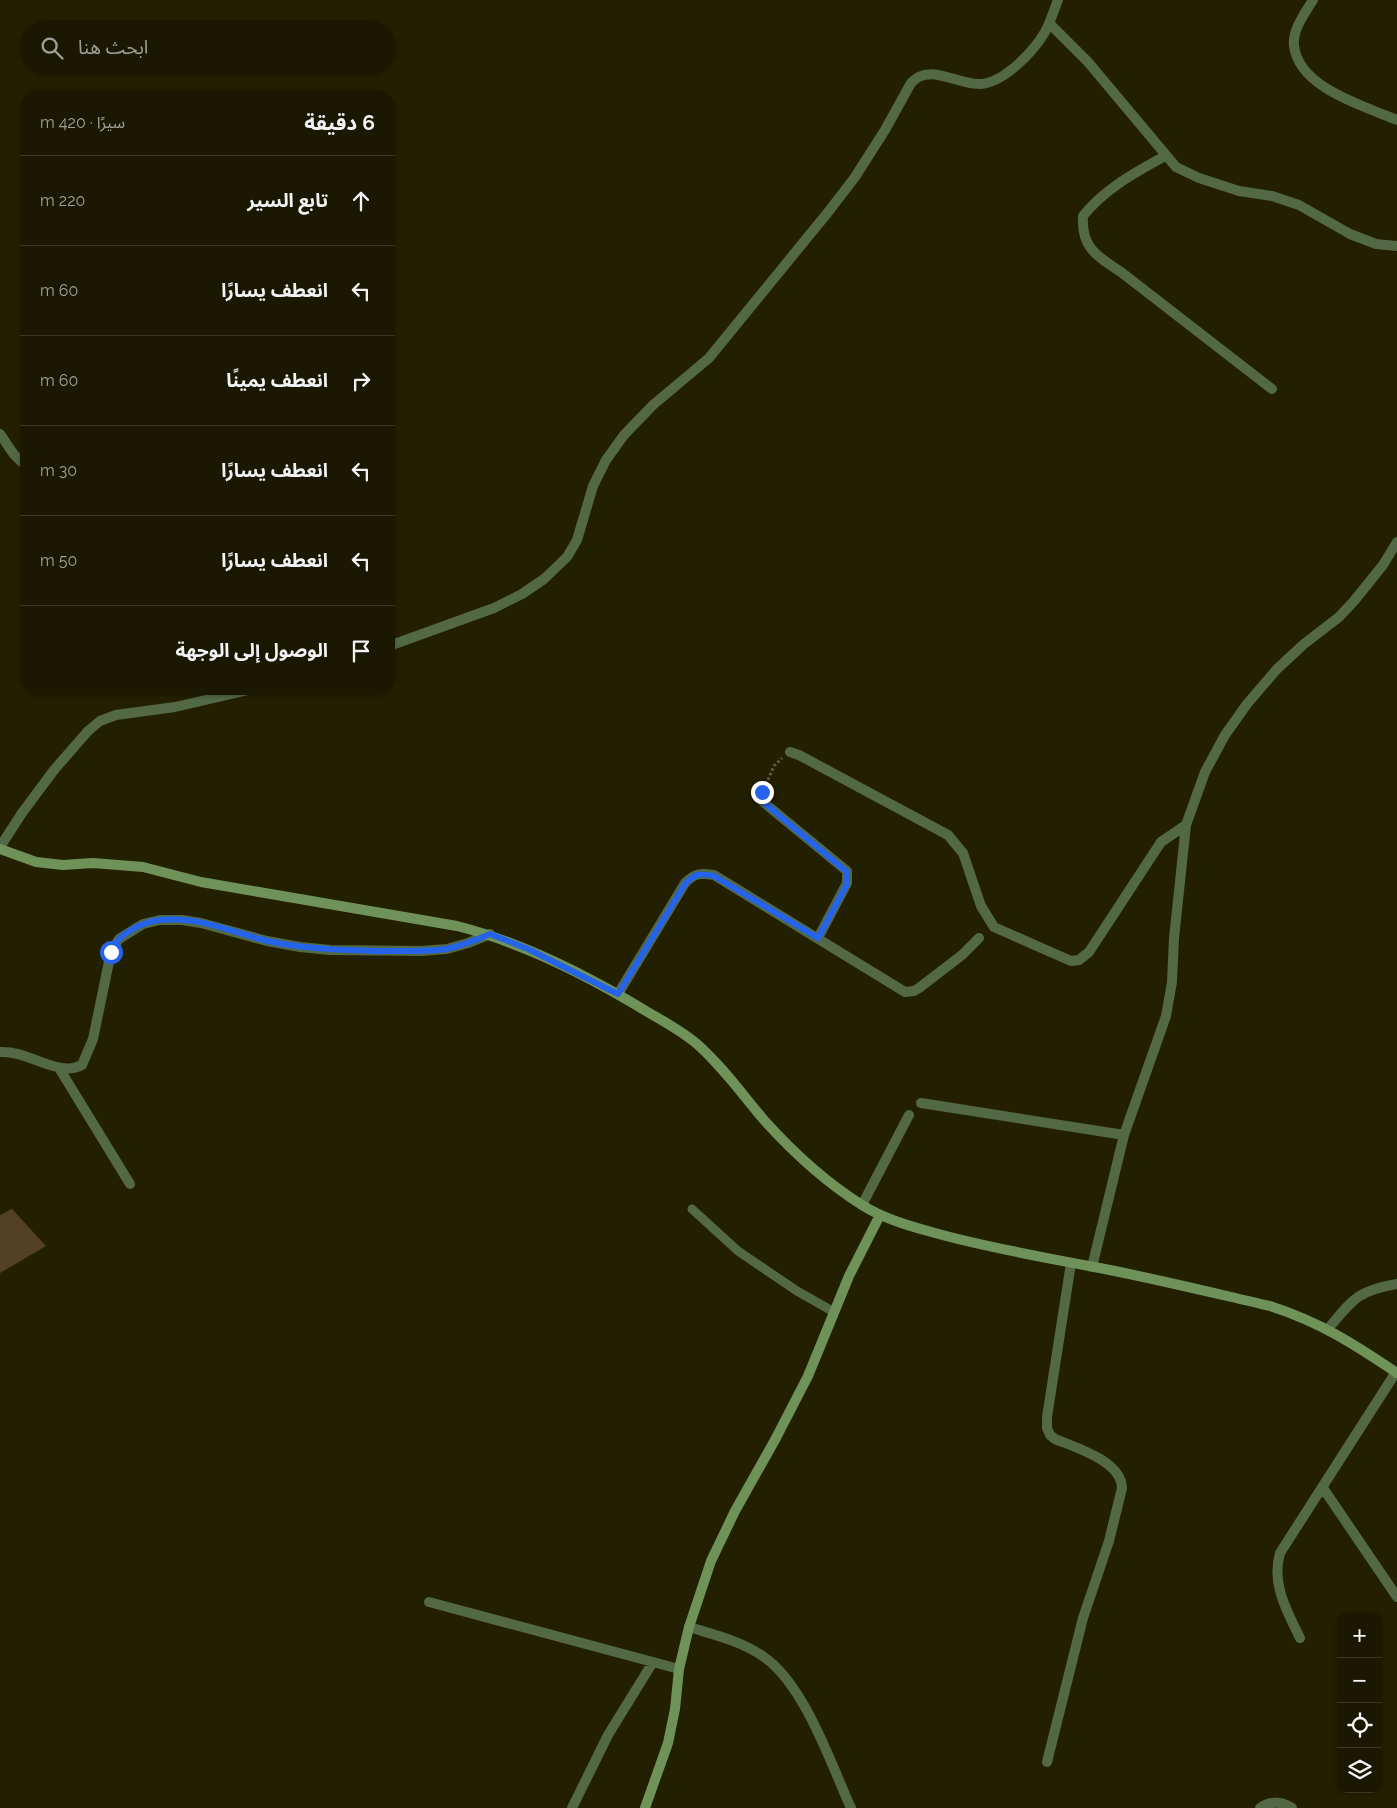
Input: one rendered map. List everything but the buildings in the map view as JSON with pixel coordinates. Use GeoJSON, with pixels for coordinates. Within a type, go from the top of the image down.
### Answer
{"type":"FeatureCollection","features":[{"type":"Feature","properties":{"kind":"main road"},"geometry":{"type":"LineString","coordinates":[[0,848],[36,862],[143,867],[201,882],[457,926],[490,934],[528,949],[618,994],[697,1044],[767,1122],[794,1149],[819,1172],[862,1205],[880,1215],[916,1228],[961,1240],[1270,1306],[1295,1314],[1328,1329],[1350,1341],[1396,1372]]}},
{"type":"Feature","properties":{"kind":"main road"},"geometry":{"type":"LineString","coordinates":[[645,1808],[668,1743],[675,1709],[679,1669],[689,1627],[711,1561],[735,1511],[801,1390],[849,1276],[880,1215]]}},
{"type":"Feature","properties":{"kind":"street"},"geometry":{"type":"LineString","coordinates":[[395,644],[494,608],[522,594],[556,568],[567,557],[577,540],[593,486],[606,460],[624,435],[653,405],[709,358],[829,211],[855,177],[916,77],[935,74],[970,84],[983,84],[1000,78],[1026,57],[1045,32],[1058,0]]}},
{"type":"Feature","properties":{"kind":"street"},"geometry":{"type":"LineString","coordinates":[[1313,0],[1301,20],[1296,34],[1294,45],[1298,60],[1309,74],[1330,92],[1397,120]]}},
{"type":"Feature","properties":{"kind":"street"},"geometry":{"type":"LineString","coordinates":[[1049,23],[1088,62],[1176,167],[1199,178],[1239,190],[1272,196],[1299,205],[1350,234],[1376,244],[1397,246]]}},
{"type":"Feature","properties":{"kind":"street"},"geometry":{"type":"LineString","coordinates":[[1165,156],[1126,178],[1090,208],[1083,216],[1084,234],[1087,244],[1094,255],[1128,278],[1272,389]]}},
{"type":"Feature","properties":{"kind":"street"},"geometry":{"type":"LineString","coordinates":[[0,434],[20,462]]}},
{"type":"Feature","properties":{"kind":"street"},"geometry":{"type":"LineString","coordinates":[[1092,1267],[1124,1135],[1166,1016],[1172,982],[1174,938],[1186,825],[1205,772],[1225,735],[1247,704],[1277,670],[1304,644],[1339,617],[1354,602],[1383,565],[1397,542]]}},
{"type":"Feature","properties":{"kind":"street"},"geometry":{"type":"LineString","coordinates":[[0,848],[22,813],[54,770],[88,731],[100,721],[116,715],[175,707],[227,695]]}},
{"type":"Feature","properties":{"kind":"street"},"geometry":{"type":"LineString","coordinates":[[790,752],[799,755],[948,836],[963,853],[981,906],[994,927],[1071,961],[1079,960],[1090,952],[1161,842],[1186,825]]}},
{"type":"Feature","properties":{"kind":"street"},"geometry":{"type":"LineString","coordinates":[[762,801],[847,872],[847,884],[818,938]]}},
{"type":"Feature","properties":{"kind":"street"},"geometry":{"type":"LineString","coordinates":[[618,994],[685,884],[690,878],[700,873],[714,876],[905,992],[914,991],[919,988],[962,955],[979,938]]}},
{"type":"Feature","properties":{"kind":"street"},"geometry":{"type":"LineString","coordinates":[[0,1052],[22,1054],[59,1068],[71,1070],[82,1066],[93,1039],[111,952],[119,939],[143,924],[160,920],[182,920],[201,923],[267,941],[300,947],[339,950],[412,951],[447,949],[490,934]]}},
{"type":"Feature","properties":{"kind":"street"},"geometry":{"type":"LineString","coordinates":[[59,1068],[130,1184]]}},
{"type":"Feature","properties":{"kind":"street"},"geometry":{"type":"LineString","coordinates":[[921,1103],[1124,1135]]}},
{"type":"Feature","properties":{"kind":"street"},"geometry":{"type":"LineString","coordinates":[[862,1205],[909,1115]]}},
{"type":"Feature","properties":{"kind":"street"},"geometry":{"type":"LineString","coordinates":[[1047,1762],[1083,1618],[1109,1542],[1122,1488],[1122,1482],[1117,1472],[1105,1462],[1055,1439],[1050,1435],[1047,1428],[1049,1394],[1071,1263]]}},
{"type":"Feature","properties":{"kind":"street"},"geometry":{"type":"LineString","coordinates":[[1328,1329],[1357,1296],[1368,1291],[1397,1284]]}},
{"type":"Feature","properties":{"kind":"street"},"geometry":{"type":"LineString","coordinates":[[1300,1638],[1282,1598],[1277,1578],[1280,1553],[1396,1372]]}},
{"type":"Feature","properties":{"kind":"street"},"geometry":{"type":"LineString","coordinates":[[1323,1488],[1397,1597]]}},
{"type":"Feature","properties":{"kind":"street"},"geometry":{"type":"LineString","coordinates":[[429,1602],[679,1669]]}},
{"type":"Feature","properties":{"kind":"street"},"geometry":{"type":"LineString","coordinates":[[689,1627],[744,1646],[765,1658],[781,1672],[795,1690],[808,1715],[851,1808]]}},
{"type":"Feature","properties":{"kind":"street"},"geometry":{"type":"LineString","coordinates":[[572,1808],[608,1736],[653,1662]]}},
{"type":"Feature","properties":{"kind":"street"},"geometry":{"type":"LineString","coordinates":[[1260,1808],[1273,1802],[1292,1808]]}},
{"type":"Feature","properties":{"kind":"lane"},"geometry":{"type":"LineString","coordinates":[[692,1209],[738,1251],[797,1291],[834,1312]]}},
{"type":"Feature","properties":{"kind":"path"},"geometry":{"type":"LineString","coordinates":[[762,801],[762,792],[774,766],[790,752]]}},
{"type":"Feature","properties":{"kind":"route"},"geometry":{"type":"LineString","coordinates":[[111,952],[119,939],[143,924],[160,920],[182,920],[201,923],[267,941],[330,950],[421,951],[447,949],[490,934],[528,949],[618,994],[685,884],[690,878],[700,873],[714,876],[818,938],[847,884],[847,872],[845,868],[762,801],[762,792]]}}]}
